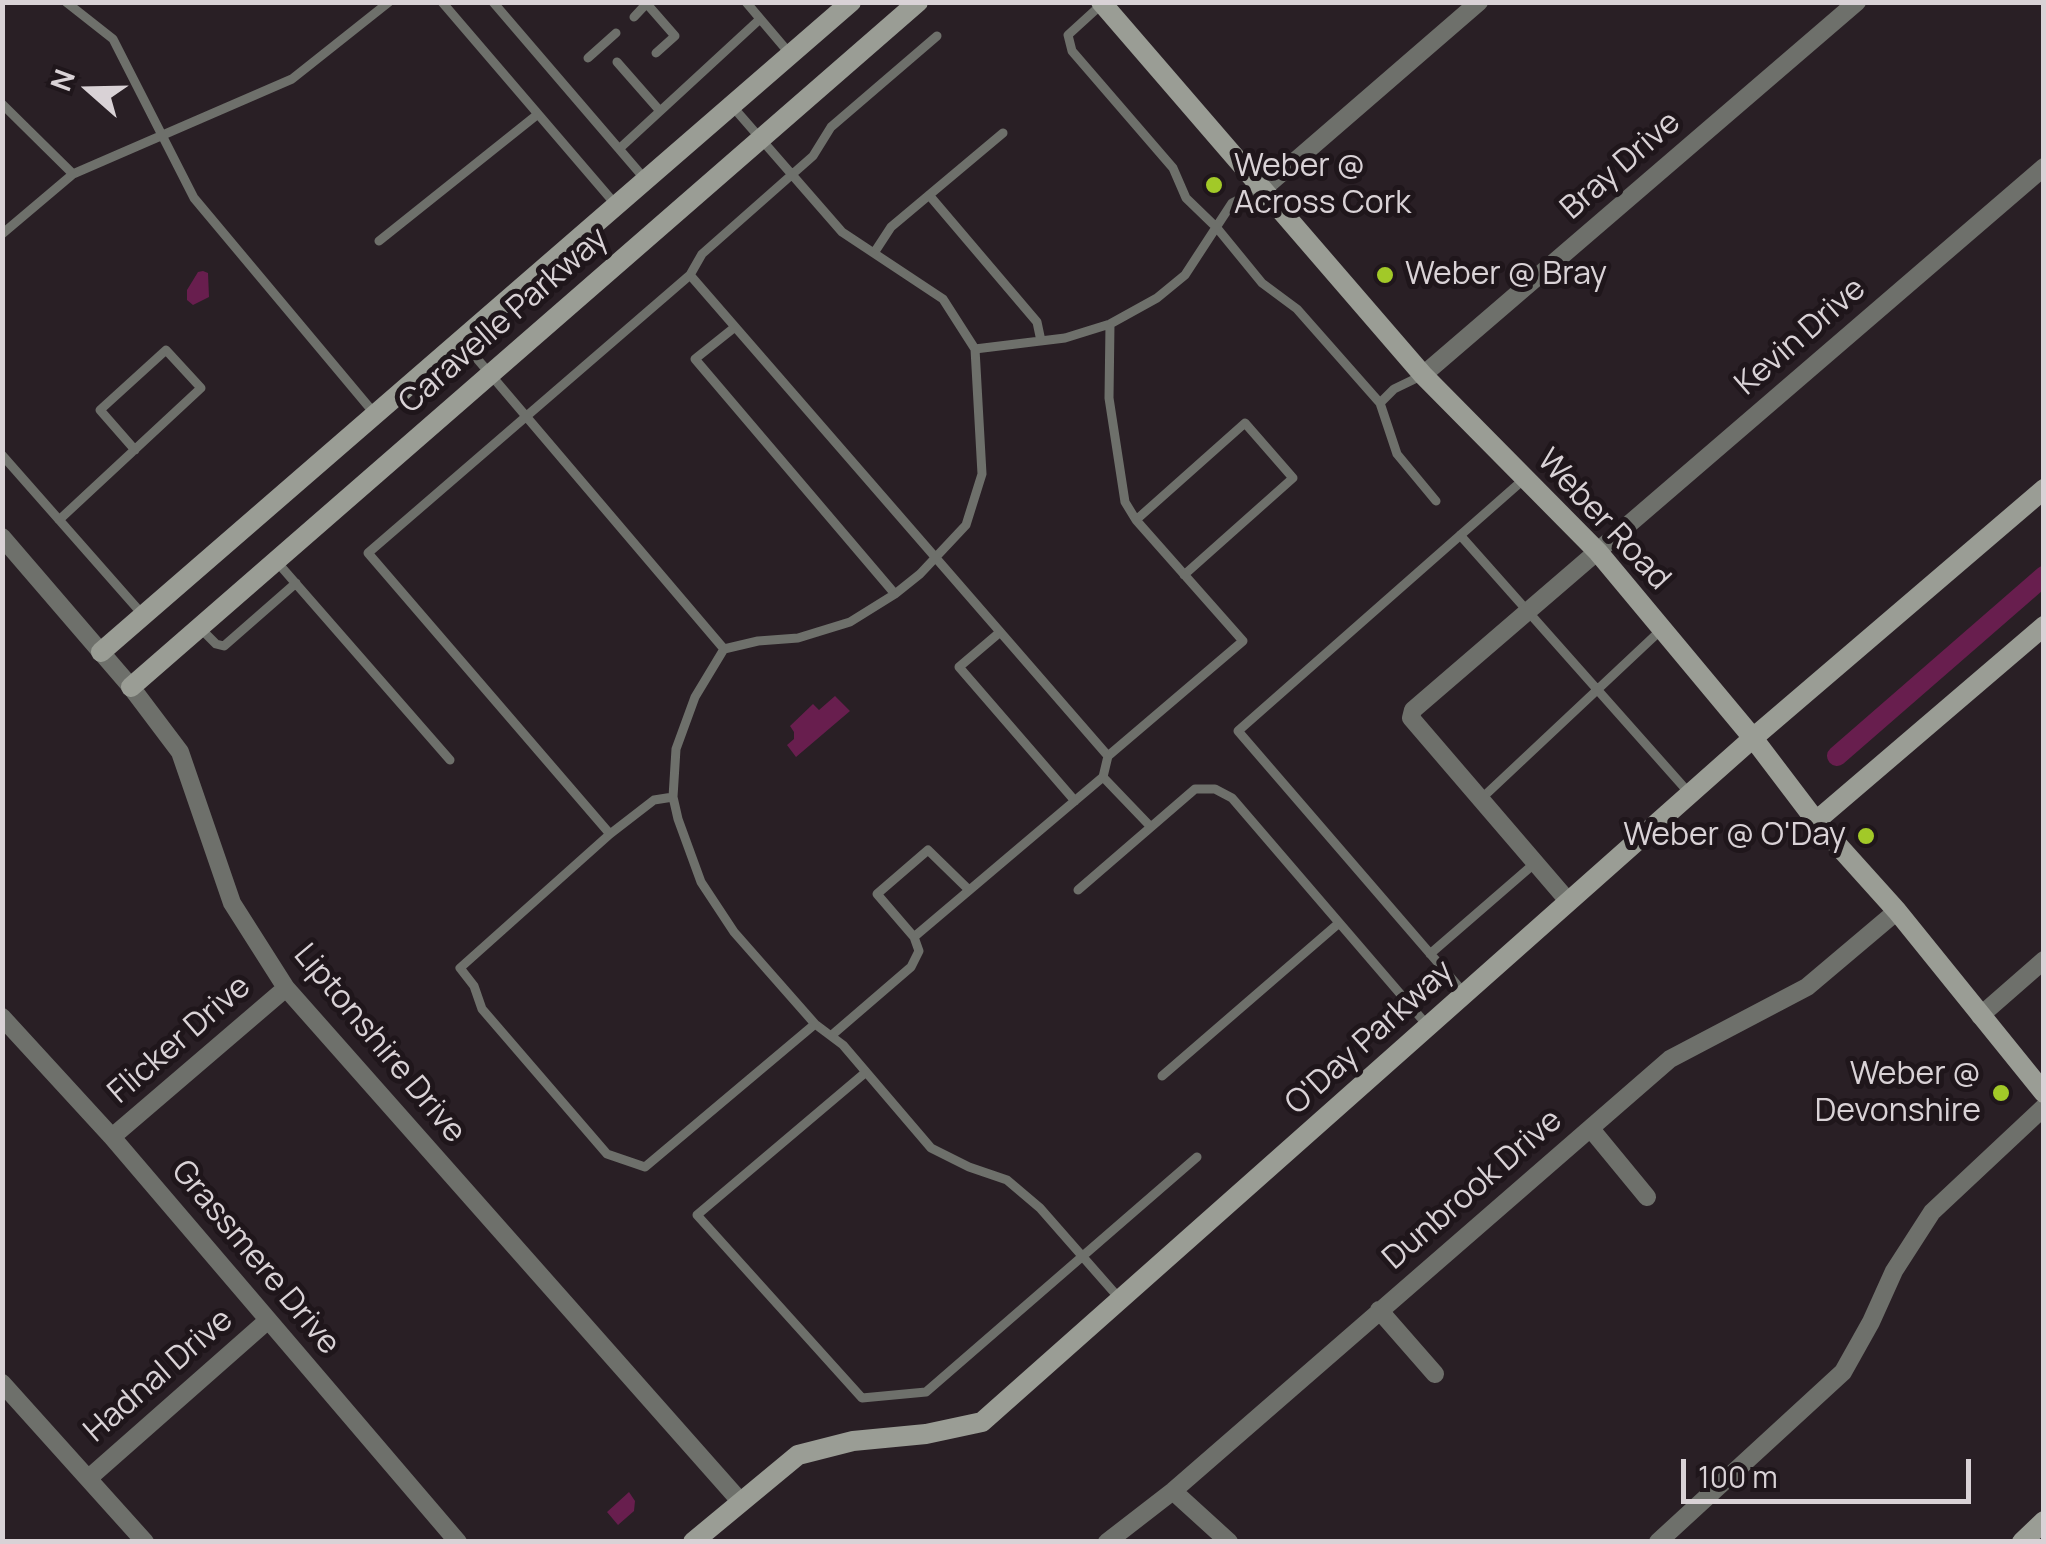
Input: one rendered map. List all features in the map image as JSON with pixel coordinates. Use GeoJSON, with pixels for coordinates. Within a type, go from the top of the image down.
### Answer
{"type":"FeatureCollection","features":[{"type":"Feature","properties":{"kind":"street","name":"Caravelle Parkway"},"geometry":{"type":"LineString","coordinates":[[131,687],[918,2]]}},
{"type":"Feature","properties":{"kind":"street"},"geometry":{"type":"LineString","coordinates":[[1264,188],[1479,2]]}},
{"type":"Feature","properties":{"kind":"street","name":"Bray Drive"},"geometry":{"type":"LineString","coordinates":[[1423,376],[1857,2]]}},
{"type":"Feature","properties":{"kind":"street","name":"Weber Road"},"geometry":{"type":"LineString","coordinates":[[1102,3],[1423,376],[1598,552],[2044,1093]]}},
{"type":"Feature","properties":{"kind":"street","name":"Caravelle Parkway"},"geometry":{"type":"LineString","coordinates":[[101,652],[462,341],[841,6]]}},
{"type":"Feature","properties":{"kind":"street","name":"Kevin Drive"},"geometry":{"type":"LineString","coordinates":[[1482,798],[1410,714],[2044,167]]}},
{"type":"Feature","properties":{"kind":"street","name":"O'Day Parkway"},"geometry":{"type":"LineString","coordinates":[[694,1542],[798,1455],[852,1441],[926,1434],[982,1422],[1753,738],[2044,489]]}},
{"type":"Feature","properties":{"kind":"street","name":"Liptonshire Drive"},"geometry":{"type":"LineString","coordinates":[[2,537],[131,687],[180,752],[232,903],[286,988],[740,1501]]}},
{"type":"Feature","properties":{"kind":"street"},"geometry":{"type":"LineString","coordinates":[[1816,821],[2044,626]]}},
{"type":"Feature","properties":{"kind":"street"},"geometry":{"type":"LineString","coordinates":[[1482,798],[1569,902]]}},
{"type":"Feature","properties":{"kind":"street","name":"Dunbrook Drive"},"geometry":{"type":"LineString","coordinates":[[1107,1542],[1173,1491],[1670,1059],[1807,987],[1897,910]]}},
{"type":"Feature","properties":{"kind":"street"},"geometry":{"type":"LineString","coordinates":[[1980,1016],[2044,960]]}},
{"type":"Feature","properties":{"kind":"street","name":"Flicker Drive"},"geometry":{"type":"LineString","coordinates":[[112,1138],[286,988]]}},
{"type":"Feature","properties":{"kind":"street","name":"Grassmere Drive"},"geometry":{"type":"LineString","coordinates":[[2,1016],[112,1138],[458,1542]]}},
{"type":"Feature","properties":{"kind":"street"},"geometry":{"type":"LineString","coordinates":[[1658,1542],[1843,1372],[1894,1271],[1932,1212],[2044,1107]]}},
{"type":"Feature","properties":{"kind":"street"},"geometry":{"type":"LineString","coordinates":[[1591,1129],[1647,1197]]}},
{"type":"Feature","properties":{"kind":"street"},"geometry":{"type":"LineString","coordinates":[[1379,1310],[1435,1374]]}},
{"type":"Feature","properties":{"kind":"street","name":"Hadnal Drive"},"geometry":{"type":"LineString","coordinates":[[90,1477],[268,1321]]}},
{"type":"Feature","properties":{"kind":"street"},"geometry":{"type":"LineString","coordinates":[[2,1383],[145,1542]]}},
{"type":"Feature","properties":{"kind":"street"},"geometry":{"type":"LineString","coordinates":[[1173,1491],[1230,1542]]}},
{"type":"Feature","properties":{"kind":"street"},"geometry":{"type":"LineString","coordinates":[[2022,1542],[2044,1520]]}},
{"type":"Feature","properties":{"kind":"lane"},"geometry":{"type":"LineString","coordinates":[[66,2],[113,40],[194,198],[376,415]]}},
{"type":"Feature","properties":{"kind":"lane"},"geometry":{"type":"LineString","coordinates":[[2,234],[73,174],[292,79],[389,2]]}},
{"type":"Feature","properties":{"kind":"lane"},"geometry":{"type":"LineString","coordinates":[[442,2],[616,205]]}},
{"type":"Feature","properties":{"kind":"lane"},"geometry":{"type":"LineString","coordinates":[[493,2],[646,180]]}},
{"type":"Feature","properties":{"kind":"lane"},"geometry":{"type":"LineString","coordinates":[[746,2],[790,54]]}},
{"type":"Feature","properties":{"kind":"lane"},"geometry":{"type":"LineString","coordinates":[[634,17],[648,3],[674,36],[656,53]]}},
{"type":"Feature","properties":{"kind":"lane"},"geometry":{"type":"LineString","coordinates":[[1102,3],[1068,35],[1072,52],[1173,168],[1186,198],[1217,228],[1262,283],[1296,309],[1380,402],[1398,454],[1436,500]]}},
{"type":"Feature","properties":{"kind":"lane"},"geometry":{"type":"LineString","coordinates":[[618,149],[760,20]]}},
{"type":"Feature","properties":{"kind":"lane"},"geometry":{"type":"LineString","coordinates":[[588,58],[605,48],[616,32]]}},
{"type":"Feature","properties":{"kind":"lane"},"geometry":{"type":"LineString","coordinates":[[610,834],[368,553],[690,274],[702,254],[814,156],[830,127],[937,36]]}},
{"type":"Feature","properties":{"kind":"lane"},"geometry":{"type":"LineString","coordinates":[[617,62],[660,112]]}},
{"type":"Feature","properties":{"kind":"lane"},"geometry":{"type":"LineString","coordinates":[[630,77],[639,69]]}},
{"type":"Feature","properties":{"kind":"lane"},"geometry":{"type":"LineString","coordinates":[[560,82],[570,74]]}},
{"type":"Feature","properties":{"kind":"lane"},"geometry":{"type":"LineString","coordinates":[[2,104],[73,174]]}},
{"type":"Feature","properties":{"kind":"lane"},"geometry":{"type":"LineString","coordinates":[[731,104],[842,232],[943,299],[975,349],[982,474],[966,525],[920,574],[895,594],[850,622],[798,638],[724,648],[695,697],[676,750],[673,796],[678,819],[701,882],[734,932],[815,1024],[832,1035],[932,1148],[970,1168],[1007,1180],[1040,1208],[1120,1299]]}},
{"type":"Feature","properties":{"kind":"lane"},"geometry":{"type":"LineString","coordinates":[[379,241],[538,114]]}},
{"type":"Feature","properties":{"kind":"lane"},"geometry":{"type":"LineString","coordinates":[[874,253],[891,227],[1003,132]]}},
{"type":"Feature","properties":{"kind":"lane"},"geometry":{"type":"LineString","coordinates":[[975,349],[1064,338],[1110,324],[1158,298],[1186,275],[1232,203],[1264,188]]}},
{"type":"Feature","properties":{"kind":"lane"},"geometry":{"type":"LineString","coordinates":[[929,195],[1037,322],[1041,341]]}},
{"type":"Feature","properties":{"kind":"lane"},"geometry":{"type":"LineString","coordinates":[[690,274],[932,558],[1108,756]]}},
{"type":"Feature","properties":{"kind":"lane"},"geometry":{"type":"LineString","coordinates":[[914,937],[1103,777],[1108,756],[1243,640],[1136,520],[1125,502],[1109,398],[1110,324]]}},
{"type":"Feature","properties":{"kind":"lane"},"geometry":{"type":"LineString","coordinates":[[735,327],[695,359],[895,594]]}},
{"type":"Feature","properties":{"kind":"lane"},"geometry":{"type":"LineString","coordinates":[[462,341],[724,648]]}},
{"type":"Feature","properties":{"kind":"lane"},"geometry":{"type":"LineString","coordinates":[[59,520],[201,388],[166,350],[100,410],[134,450]]}},
{"type":"Feature","properties":{"kind":"lane"},"geometry":{"type":"LineString","coordinates":[[1380,402],[1394,390],[1423,376]]}},
{"type":"Feature","properties":{"kind":"lane"},"geometry":{"type":"LineString","coordinates":[[1136,520],[1245,422],[1293,478],[1184,575]]}},
{"type":"Feature","properties":{"kind":"lane"},"geometry":{"type":"LineString","coordinates":[[2,455],[143,615]]}},
{"type":"Feature","properties":{"kind":"lane"},"geometry":{"type":"LineString","coordinates":[[1465,994],[1238,731],[1525,478]]}},
{"type":"Feature","properties":{"kind":"lane"},"geometry":{"type":"LineString","coordinates":[[1460,535],[1690,794]]}},
{"type":"Feature","properties":{"kind":"lane"},"geometry":{"type":"LineString","coordinates":[[276,560],[450,760]]}},
{"type":"Feature","properties":{"kind":"lane"},"geometry":{"type":"LineString","coordinates":[[199,627],[216,644],[224,646],[296,583]]}},
{"type":"Feature","properties":{"kind":"lane"},"geometry":{"type":"LineString","coordinates":[[1482,798],[1662,628]]}},
{"type":"Feature","properties":{"kind":"lane"},"geometry":{"type":"LineString","coordinates":[[999,632],[959,668],[1075,801]]}},
{"type":"Feature","properties":{"kind":"lane"},"geometry":{"type":"LineString","coordinates":[[1103,777],[1150,826]]}},
{"type":"Feature","properties":{"kind":"lane"},"geometry":{"type":"LineString","coordinates":[[1078,890],[1194,789],[1214,789],[1232,798],[1428,1027]]}},
{"type":"Feature","properties":{"kind":"lane"},"geometry":{"type":"LineString","coordinates":[[673,796],[654,800],[610,834],[460,968],[474,986],[482,1009],[608,1154],[645,1168],[815,1024]]}},
{"type":"Feature","properties":{"kind":"lane"},"geometry":{"type":"LineString","coordinates":[[832,1035],[912,967],[919,951],[914,937],[877,894],[928,850],[969,890]]}},
{"type":"Feature","properties":{"kind":"lane"},"geometry":{"type":"LineString","coordinates":[[1430,954],[1536,863]]}},
{"type":"Feature","properties":{"kind":"lane"},"geometry":{"type":"LineString","coordinates":[[1162,1076],[1339,923]]}},
{"type":"Feature","properties":{"kind":"lane"},"geometry":{"type":"LineString","coordinates":[[866,1072],[697,1215],[862,1398],[926,1392],[1197,1157]]}},
{"type":"Feature","properties":{"kind":"shaded area"},"geometry":{"type":"Polygon","coordinates":[[[198,272],[208,273],[209,297],[193,305],[187,300],[187,290],[198,272]]]}},
{"type":"Feature","properties":{"kind":"shaded area"},"geometry":{"type":"Polygon","coordinates":[[[835,696],[850,711],[796,757],[787,745],[794,739],[790,726],[813,704],[819,710],[835,696]]]}},
{"type":"Feature","properties":{"kind":"shaded area"},"geometry":{"type":"Polygon","coordinates":[[[629,1492],[635,1501],[634,1511],[618,1525],[607,1512],[629,1492]]]}},
{"type":"Feature","properties":{"kind":"waterway"},"geometry":{"type":"LineString","coordinates":[[1837,756],[2044,576]]}},
{"type":"Feature","properties":{"kind":"place","name":"Weber @ Across Cork"},"geometry":{"type":"Point","coordinates":[1214,185]}},
{"type":"Feature","properties":{"kind":"place","name":"Weber @ Bray"},"geometry":{"type":"Point","coordinates":[1385,275]}},
{"type":"Feature","properties":{"kind":"place","name":"Weber @ O'Day"},"geometry":{"type":"Point","coordinates":[1866,836]}},
{"type":"Feature","properties":{"kind":"place","name":"Weber @ Devonshire"},"geometry":{"type":"Point","coordinates":[2001,1093]}}]}
